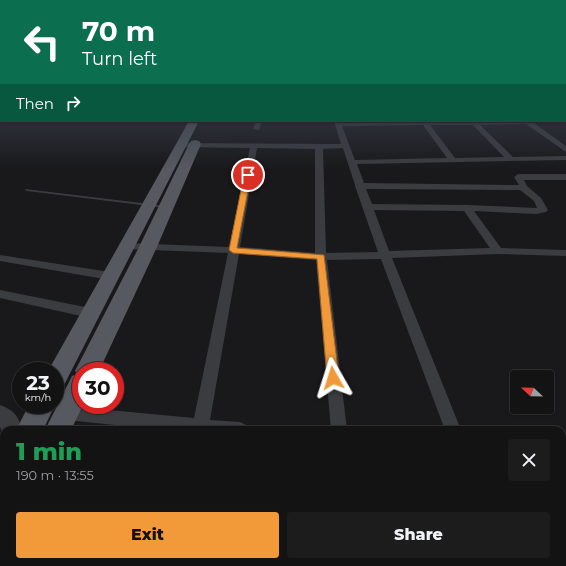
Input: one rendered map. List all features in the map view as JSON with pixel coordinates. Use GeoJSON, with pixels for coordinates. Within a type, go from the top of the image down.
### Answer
{"type":"FeatureCollection","features":[{"type":"Feature","properties":{"kind":"main road"},"geometry":{"type":"LineString","coordinates":[[91,362],[166,207],[188,145],[194,122]]}},
{"type":"Feature","properties":{"kind":"main road"},"geometry":{"type":"LineString","coordinates":[[64,363],[148,206],[204,122]]}},
{"type":"Feature","properties":{"kind":"main road"},"geometry":{"type":"LineString","coordinates":[[62,422],[72,401]]}},
{"type":"Feature","properties":{"kind":"main road"},"geometry":{"type":"LineString","coordinates":[[14,426],[30,414]]}},
{"type":"Feature","properties":{"kind":"street"},"geometry":{"type":"LineString","coordinates":[[257,129],[259,122]]}},
{"type":"Feature","properties":{"kind":"street"},"geometry":{"type":"LineString","coordinates":[[451,426],[367,208],[338,122],[527,122],[566,150]]}},
{"type":"Feature","properties":{"kind":"street"},"geometry":{"type":"LineString","coordinates":[[424,122],[453,160]]}},
{"type":"Feature","properties":{"kind":"street"},"geometry":{"type":"LineString","coordinates":[[475,123],[512,159]]}},
{"type":"Feature","properties":{"kind":"street"},"geometry":{"type":"LineString","coordinates":[[555,141],[566,141]]}},
{"type":"Feature","properties":{"kind":"street"},"geometry":{"type":"LineString","coordinates":[[188,145],[346,146]]}},
{"type":"Feature","properties":{"kind":"street"},"geometry":{"type":"LineString","coordinates":[[201,425],[233,250],[254,146]]}},
{"type":"Feature","properties":{"kind":"street"},"geometry":{"type":"LineString","coordinates":[[319,147],[321,256],[339,426]]}},
{"type":"Feature","properties":{"kind":"street"},"geometry":{"type":"LineString","coordinates":[[352,162],[566,158]]}},
{"type":"Feature","properties":{"kind":"street"},"geometry":{"type":"LineString","coordinates":[[522,187],[523,185],[518,177],[566,176]]}},
{"type":"Feature","properties":{"kind":"street"},"geometry":{"type":"LineString","coordinates":[[359,186],[522,187],[538,200],[543,210],[367,208]]}},
{"type":"Feature","properties":{"kind":"street"},"geometry":{"type":"LineString","coordinates":[[467,208],[498,251]]}},
{"type":"Feature","properties":{"kind":"street"},"geometry":{"type":"LineString","coordinates":[[126,246],[233,250],[321,256],[498,251],[566,253]]}},
{"type":"Feature","properties":{"kind":"street"},"geometry":{"type":"LineString","coordinates":[[0,258],[110,276]]}},
{"type":"Feature","properties":{"kind":"street"},"geometry":{"type":"LineString","coordinates":[[0,294],[90,313]]}},
{"type":"Feature","properties":{"kind":"street"},"geometry":{"type":"LineString","coordinates":[[62,422],[209,426]]}},
{"type":"Feature","properties":{"kind":"lane"},"geometry":{"type":"LineString","coordinates":[[27,190],[166,207]]}},
{"type":"Feature","properties":{"kind":"route"},"geometry":{"type":"LineString","coordinates":[[248,175],[233,250],[321,256],[333,378]]}}]}
